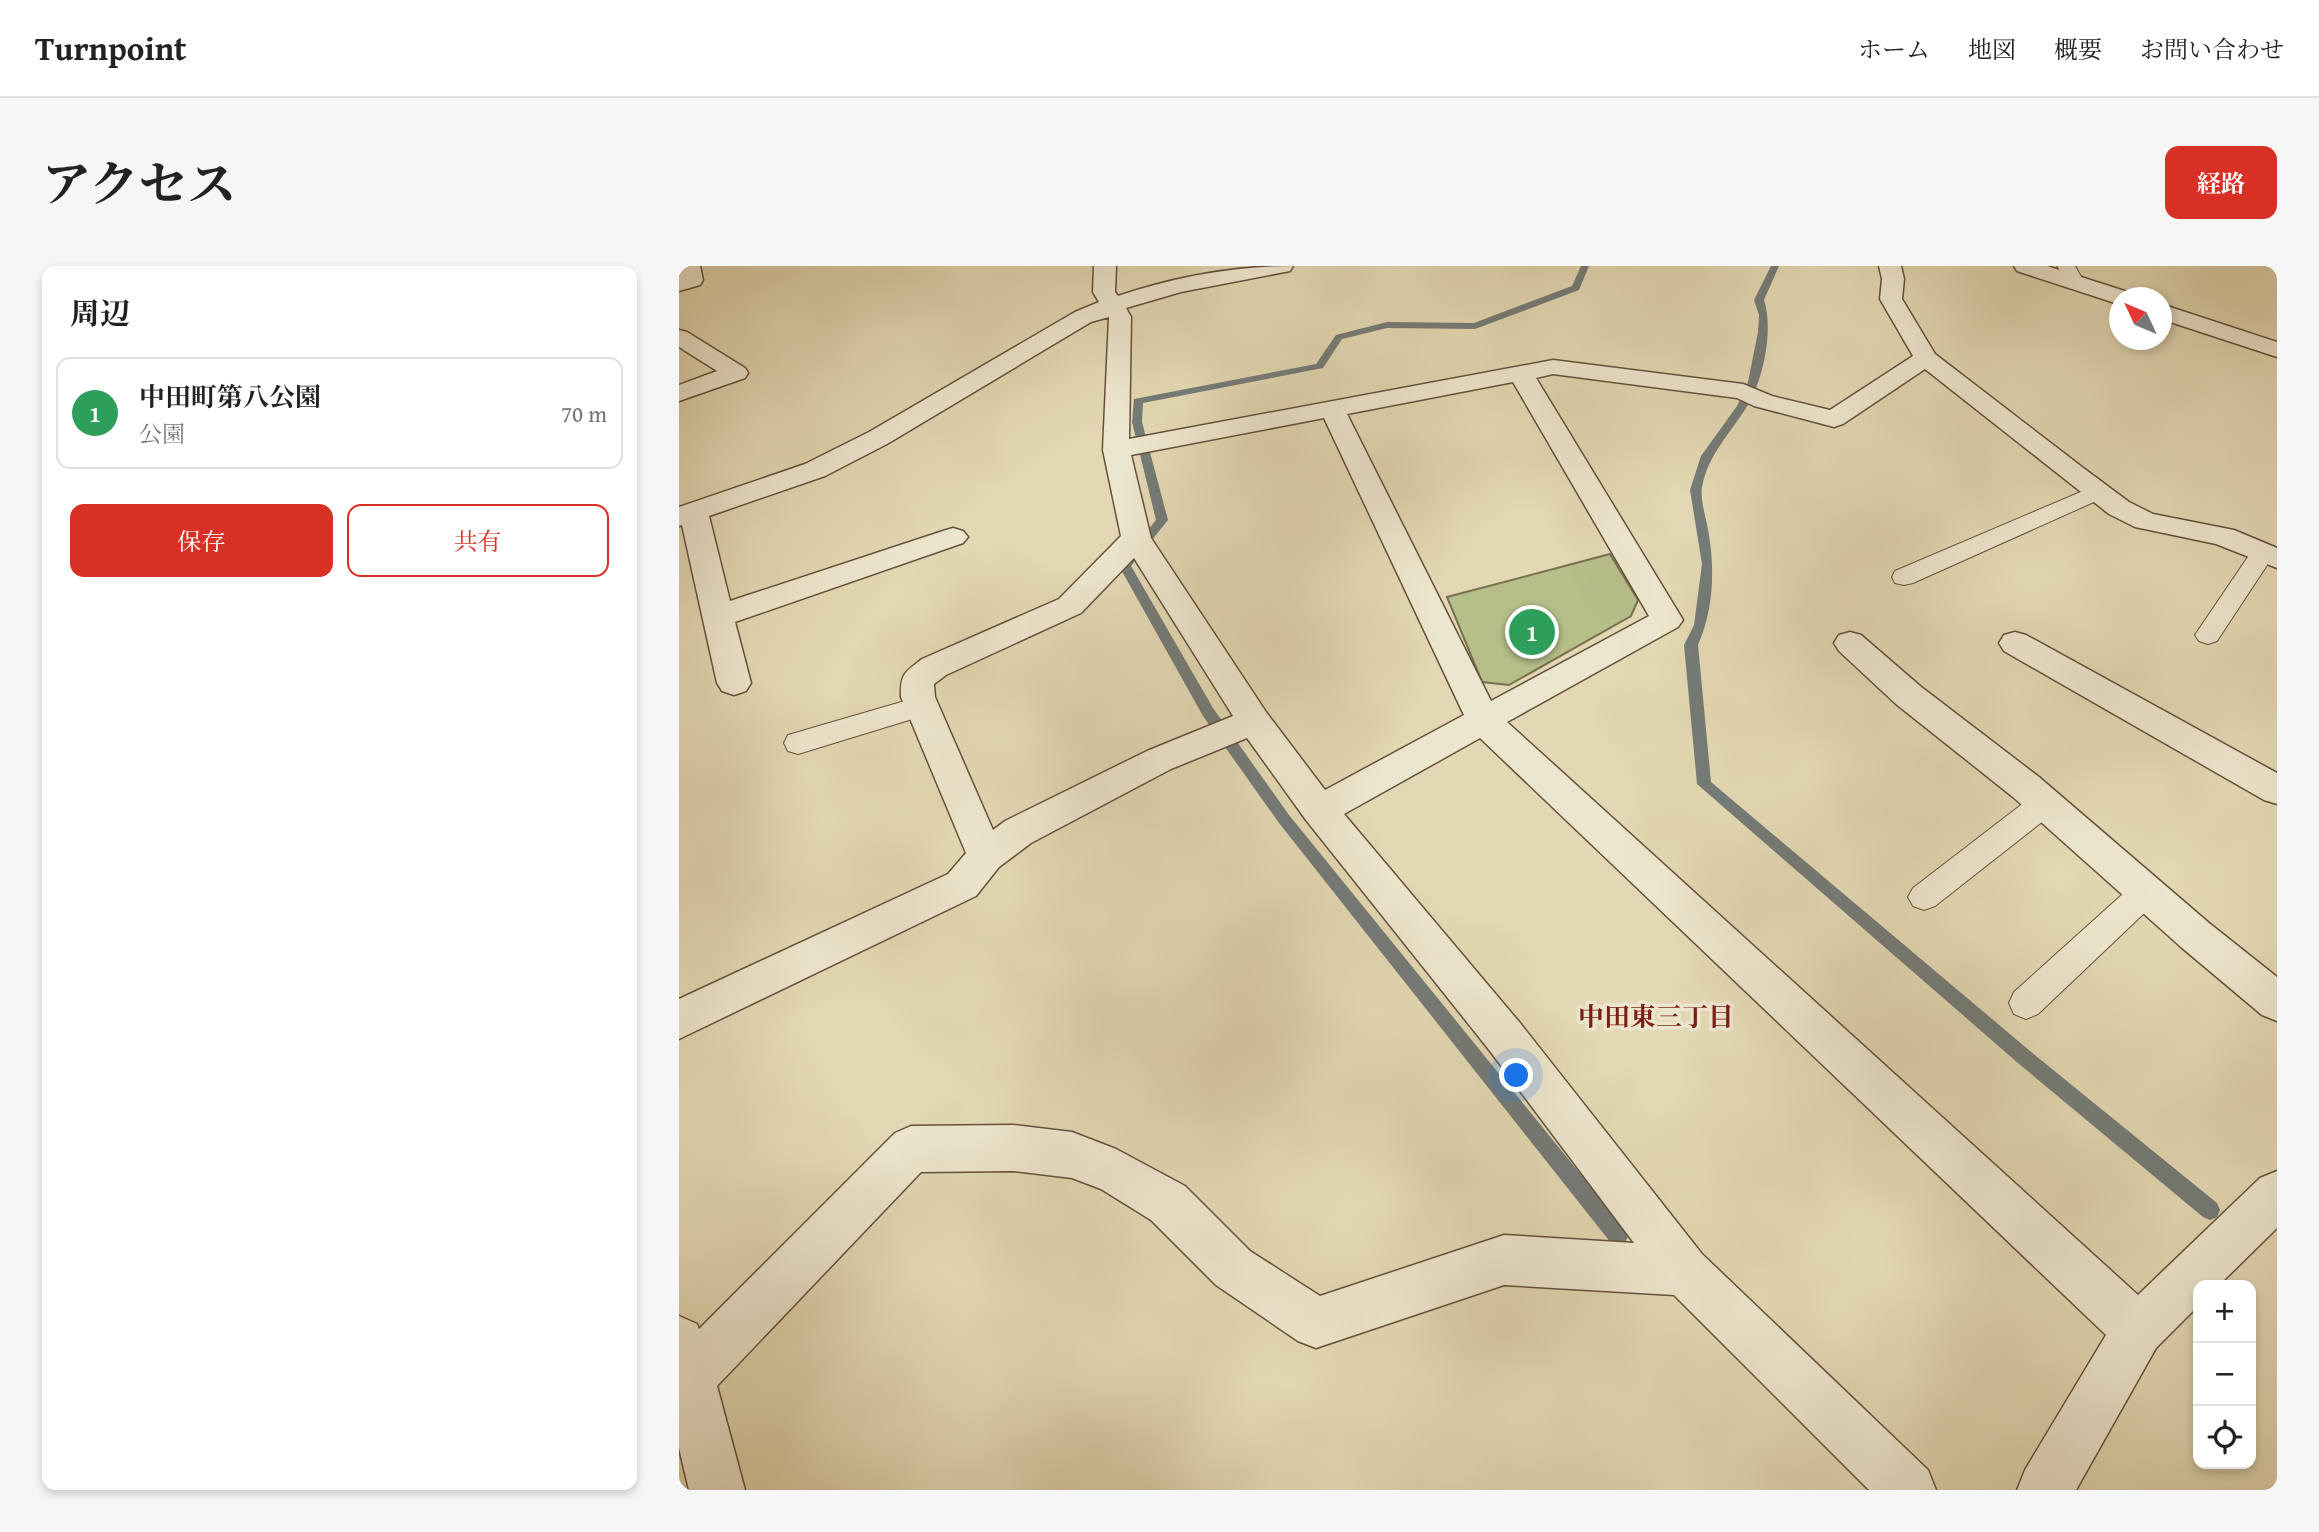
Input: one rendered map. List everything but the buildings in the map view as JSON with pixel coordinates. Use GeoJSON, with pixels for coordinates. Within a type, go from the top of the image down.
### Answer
{"type":"FeatureCollection","features":[{"type":"Feature","properties":{"kind":"street"},"geometry":{"type":"LineString","coordinates":[[679,284],[692,280],[689,266]]}},
{"type":"Feature","properties":{"kind":"street"},"geometry":{"type":"LineString","coordinates":[[1105,266],[1104,292],[1121,317],[1116,450],[1136,538],[1254,721],[1319,810],[1504,1037],[1685,1271],[1908,1490]]}},
{"type":"Feature","properties":{"kind":"street"},"geometry":{"type":"LineString","coordinates":[[734,683],[720,616],[686,515],[815,470],[878,438],[1072,323],[1114,304],[1232,271],[1282,266]]}},
{"type":"Feature","properties":{"kind":"street"},"geometry":{"type":"LineString","coordinates":[[1890,266],[1893,279],[1891,299],[1926,358],[2097,492],[2119,508],[2145,521],[2224,536],[2270,556]]}},
{"type":"Feature","properties":{"kind":"street"},"geometry":{"type":"LineString","coordinates":[[2025,266],[2071,274],[2109,292]]}},
{"type":"Feature","properties":{"kind":"street"},"geometry":{"type":"LineString","coordinates":[[2172,315],[2277,350]]}},
{"type":"Feature","properties":{"kind":"street"},"geometry":{"type":"LineString","coordinates":[[679,337],[736,373],[679,393]]}},
{"type":"Feature","properties":{"kind":"street"},"geometry":{"type":"LineString","coordinates":[[1116,450],[1553,367],[1742,391],[1763,401],[1834,419],[1926,358]]}},
{"type":"Feature","properties":{"kind":"street"},"geometry":{"type":"LineString","coordinates":[[1319,810],[1667,620],[1520,372]]}},
{"type":"Feature","properties":{"kind":"street"},"geometry":{"type":"LineString","coordinates":[[1332,409],[1485,721],[2138,1330]]}},
{"type":"Feature","properties":{"kind":"street"},"geometry":{"type":"LineString","coordinates":[[720,616],[953,537]]}},
{"type":"Feature","properties":{"kind":"street"},"geometry":{"type":"LineString","coordinates":[[986,856],[918,696],[917,680],[934,667],[1070,606],[1136,538]]}},
{"type":"Feature","properties":{"kind":"street"},"geometry":{"type":"LineString","coordinates":[[1850,643],[1907,695],[2045,803],[2277,1002]]}},
{"type":"Feature","properties":{"kind":"street"},"geometry":{"type":"LineString","coordinates":[[2015,643],[2277,790]]}},
{"type":"Feature","properties":{"kind":"street"},"geometry":{"type":"LineString","coordinates":[[679,1020],[962,884],[986,856],[1018,832],[1159,760],[1254,721]]}},
{"type":"Feature","properties":{"kind":"street"},"geometry":{"type":"LineString","coordinates":[[717,1490],[684,1359],[911,1149],[1013,1148],[1072,1155],[1116,1172],[1168,1203],[1233,1268],[1316,1323],[1504,1261],[1685,1271]]}},
{"type":"Feature","properties":{"kind":"street"},"geometry":{"type":"LineString","coordinates":[[2045,1490],[2138,1330],[2277,1195]]}},
{"type":"Feature","properties":{"kind":"lane"},"geometry":{"type":"LineString","coordinates":[[1904,577],[2097,492]]}},
{"type":"Feature","properties":{"kind":"lane"},"geometry":{"type":"LineString","coordinates":[[2208,635],[2270,556]]}},
{"type":"Feature","properties":{"kind":"lane"},"geometry":{"type":"LineString","coordinates":[[798,743],[922,706]]}},
{"type":"Feature","properties":{"kind":"lane"},"geometry":{"type":"LineString","coordinates":[[1924,897],[2045,803]]}},
{"type":"Feature","properties":{"kind":"lane"},"geometry":{"type":"LineString","coordinates":[[2026,1003],[2146,892]]}},
{"type":"Feature","properties":{"kind":"green space"},"geometry":{"type":"Polygon","coordinates":[[[1610,554],[1638,600],[1631,616],[1509,685],[1482,682],[1447,597],[1610,554]]]}},
{"type":"Feature","properties":{"kind":"waterway"},"geometry":{"type":"LineString","coordinates":[[1585,266],[1576,288],[1475,326],[1387,325],[1339,337],[1319,366],[1138,401],[1137,422],[1162,520],[1125,566],[1208,712],[1284,819],[1618,1236]]}},
{"type":"Feature","properties":{"kind":"waterway"},"geometry":{"type":"LineString","coordinates":[[1775,266],[1759,300],[1764,315],[1763,332],[1753,382],[1742,406],[1706,456],[1696,490],[1708,564],[1700,625],[1691,645],[1704,784],[2024,1057],[2210,1210]]}},
{"type":"Feature","properties":{"kind":"place","name":"中田町第八公園"},"geometry":{"type":"Point","coordinates":[1532,632]}},
{"type":"Feature","properties":{"kind":"district","name":"中田東三丁目"},"geometry":{"type":"Point","coordinates":[1656,1017]}}]}
